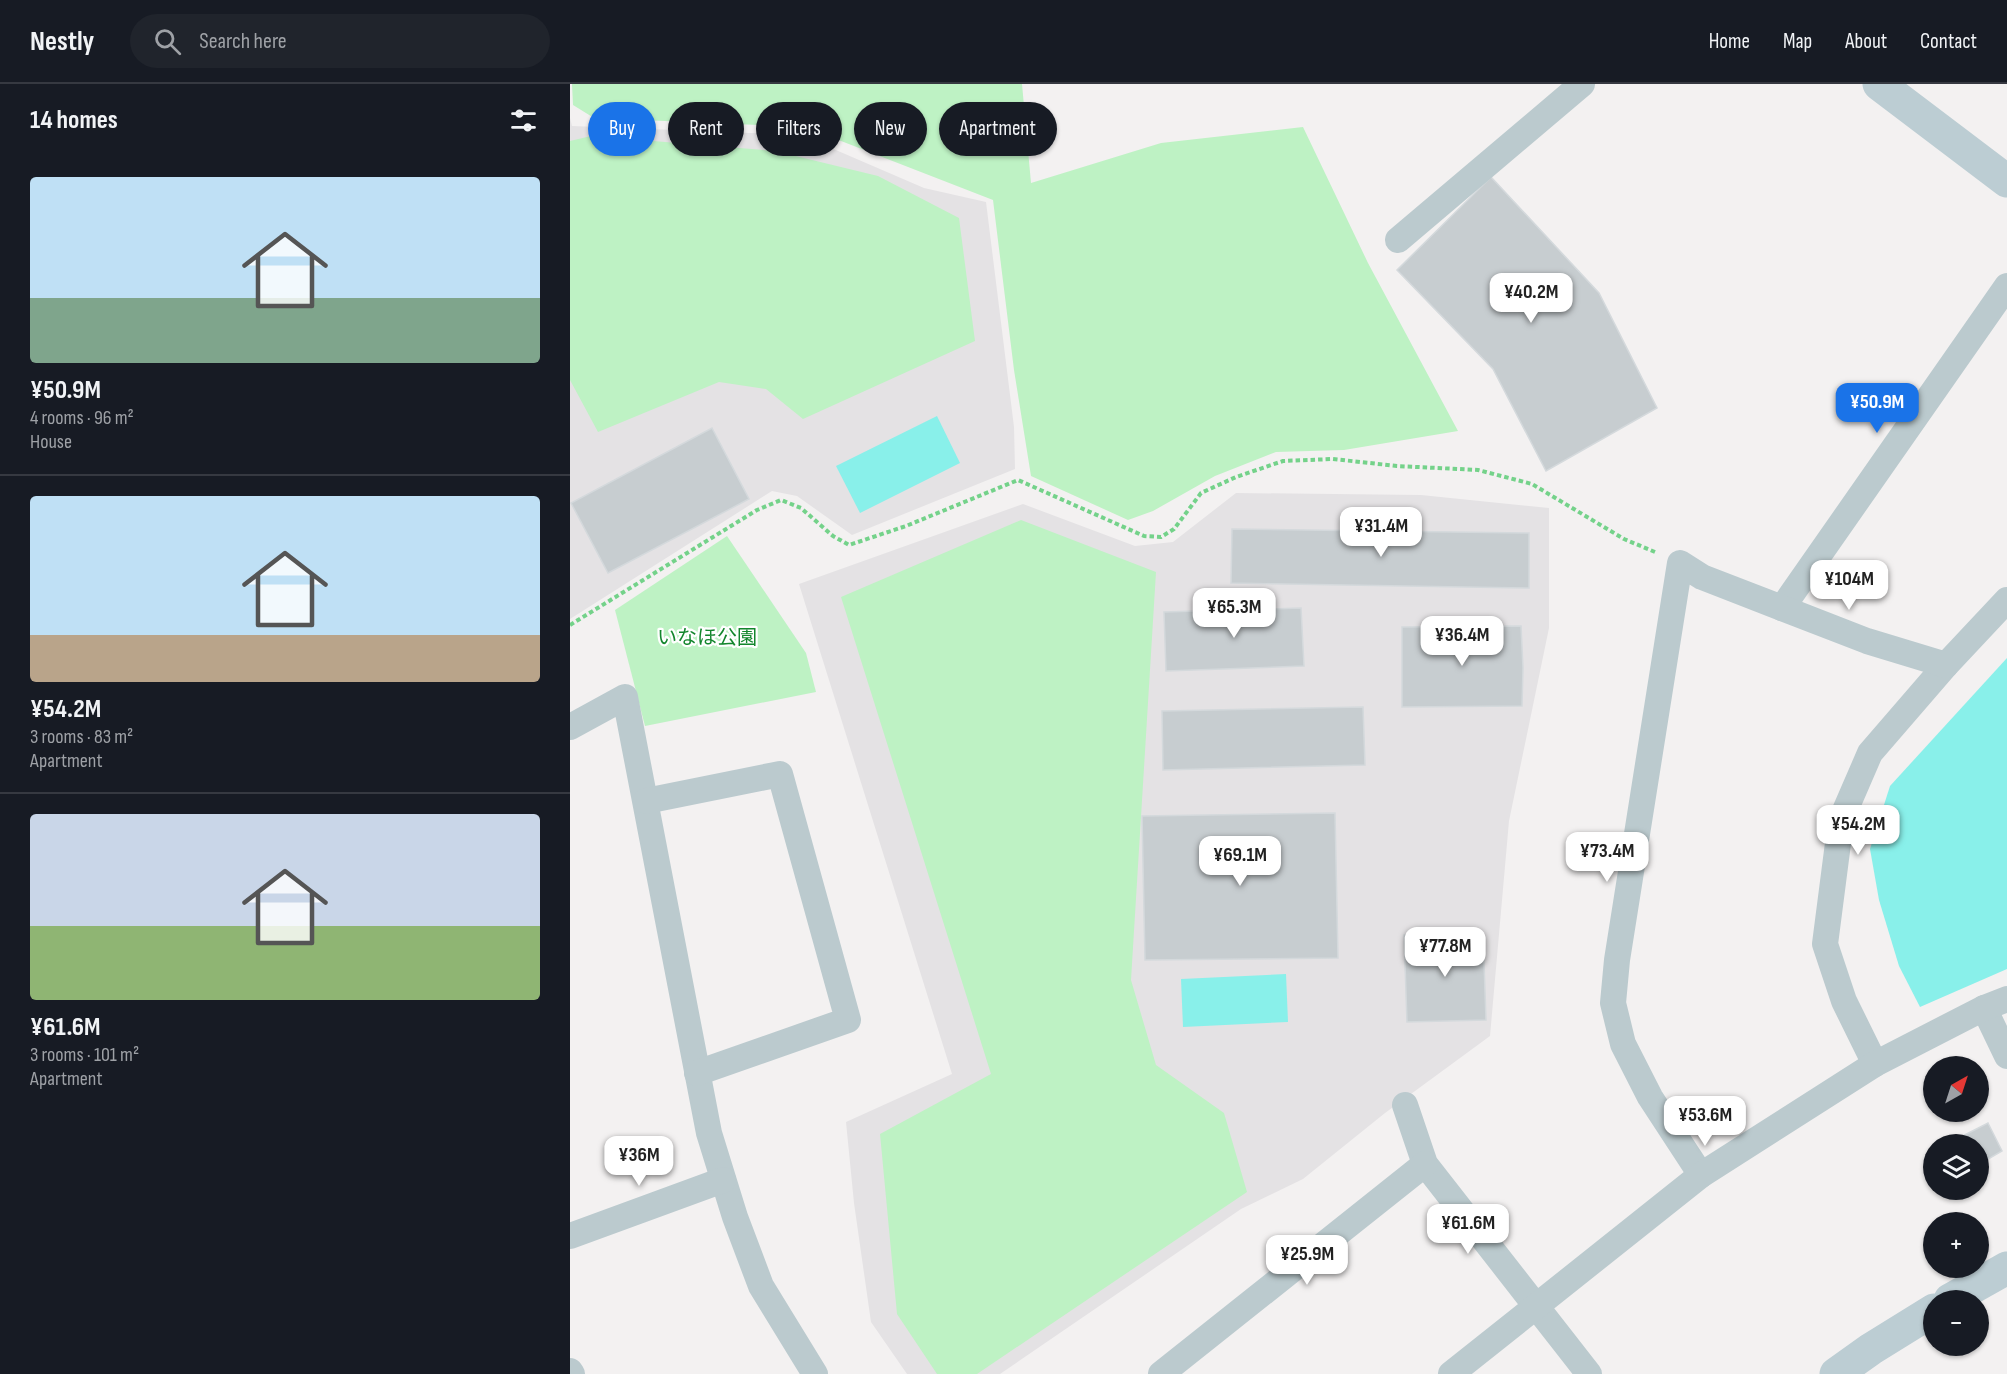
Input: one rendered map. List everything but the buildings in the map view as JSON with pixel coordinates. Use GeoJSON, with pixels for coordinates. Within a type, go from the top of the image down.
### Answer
{"type":"FeatureCollection","features":[{"type":"Feature","properties":{"kind":"street"},"geometry":{"type":"LineString","coordinates":[[1398,240],[1582,84]]}},
{"type":"Feature","properties":{"kind":"street"},"geometry":{"type":"LineString","coordinates":[[1879,84],[2007,181]]}},
{"type":"Feature","properties":{"kind":"street"},"geometry":{"type":"LineString","coordinates":[[1782,608],[2007,286]]}},
{"type":"Feature","properties":{"kind":"street"},"geometry":{"type":"LineString","coordinates":[[1701,1175],[1650,1096],[1623,1044],[1613,1003],[1617,960],[1680,563],[1702,577],[1867,641],[1946,665]]}},
{"type":"Feature","properties":{"kind":"street"},"geometry":{"type":"LineString","coordinates":[[1875,1064],[1844,1000],[1825,944],[1841,820],[1870,753],[1946,665],[2007,600]]}},
{"type":"Feature","properties":{"kind":"street"},"geometry":{"type":"LineString","coordinates":[[570,727],[625,697],[709,1133],[735,1217],[762,1286],[815,1374]]}},
{"type":"Feature","properties":{"kind":"street"},"geometry":{"type":"LineString","coordinates":[[646,801],[780,774],[848,1020],[697,1073]]}},
{"type":"Feature","properties":{"kind":"street"},"geometry":{"type":"LineString","coordinates":[[1452,1374],[1701,1175],[1875,1064],[1996,1003],[2007,1056]]}},
{"type":"Feature","properties":{"kind":"street"},"geometry":{"type":"LineString","coordinates":[[1405,1105],[1425,1164],[1589,1374]]}},
{"type":"Feature","properties":{"kind":"street"},"geometry":{"type":"LineString","coordinates":[[1161,1374],[1425,1164]]}},
{"type":"Feature","properties":{"kind":"street"},"geometry":{"type":"LineString","coordinates":[[570,1236],[723,1180]]}},
{"type":"Feature","properties":{"kind":"street"},"geometry":{"type":"LineString","coordinates":[[1968,1290],[2007,1268]]}},
{"type":"Feature","properties":{"kind":"street"},"geometry":{"type":"LineString","coordinates":[[1836,1374],[1923,1317]]}},
{"type":"Feature","properties":{"kind":"path"},"geometry":{"type":"LineString","coordinates":[[570,625],[757,510],[781,500],[801,508],[833,536],[849,545],[906,526],[1018,480],[1144,536],[1161,537],[1174,529],[1201,493],[1236,477],[1283,461],[1333,459],[1397,466],[1478,470],[1532,484],[1624,539],[1680,563]]}},
{"type":"Feature","properties":{"kind":"shaded area"},"geometry":{"type":"Polygon","coordinates":[[[570,118],[572,126],[588,127],[588,156],[656,156],[656,129],[668,130],[668,156],[744,156],[744,133],[756,133],[756,156],[842,156],[842,153],[924,188],[986,202],[1014,427],[1015,469],[852,535],[797,496],[772,491],[570,619],[570,118]]]}},
{"type":"Feature","properties":{"kind":"shaded area"},"geometry":{"type":"Polygon","coordinates":[[[1236,493],[1421,495],[1549,508],[1549,628],[1509,821],[1490,1036],[1385,1113],[1303,1179],[1241,1209],[1000,1374],[907,1374],[871,1322],[854,1203],[846,1122],[952,1074],[799,584],[1023,504],[1135,546],[1173,542],[1236,493]]]}},
{"type":"Feature","properties":{"kind":"green space"},"geometry":{"type":"Polygon","coordinates":[[[572,84],[1022,84],[1024,102],[939,102],[939,156],[1029,156],[1031,183],[1161,143],[1303,127],[1368,263],[1458,431],[1344,450],[1276,452],[1215,476],[1153,511],[1128,520],[1031,476],[1014,370],[993,200],[880,156],[927,156],[927,102],[854,102],[854,146],[842,141],[842,102],[756,102],[756,125],[744,124],[744,102],[668,102],[668,121],[656,121],[656,102],[588,102],[588,114],[573,105],[572,84]]]}},
{"type":"Feature","properties":{"kind":"green space"},"geometry":{"type":"Polygon","coordinates":[[[588,137],[588,156],[656,156],[656,141],[668,142],[668,156],[744,156],[744,148],[756,149],[756,156],[796,156],[878,176],[959,218],[975,341],[803,419],[766,389],[719,382],[598,432],[570,380],[570,141],[588,137]]]}},
{"type":"Feature","properties":{"kind":"green space"},"geometry":{"type":"Polygon","coordinates":[[[1021,520],[1156,572],[1131,980],[1156,1065],[1224,1113],[1247,1192],[977,1374],[937,1374],[897,1314],[880,1134],[991,1074],[841,597],[1021,520]]]}},
{"type":"Feature","properties":{"kind":"green space","name":"いなほ公園"},"geometry":{"type":"Polygon","coordinates":[[[727,536],[806,653],[816,692],[645,726],[615,610],[727,536]]]}},
{"type":"Feature","properties":{"kind":"water"},"geometry":{"type":"Polygon","coordinates":[[[937,416],[960,463],[860,513],[836,466],[937,416]]]}},
{"type":"Feature","properties":{"kind":"water"},"geometry":{"type":"Polygon","coordinates":[[[2007,658],[2007,969],[1920,1007],[1899,966],[1879,900],[1870,849],[1890,786],[2007,658]]]}},
{"type":"Feature","properties":{"kind":"water"},"geometry":{"type":"Polygon","coordinates":[[[1286,974],[1288,1022],[1183,1027],[1181,979],[1286,974]]]}}]}
